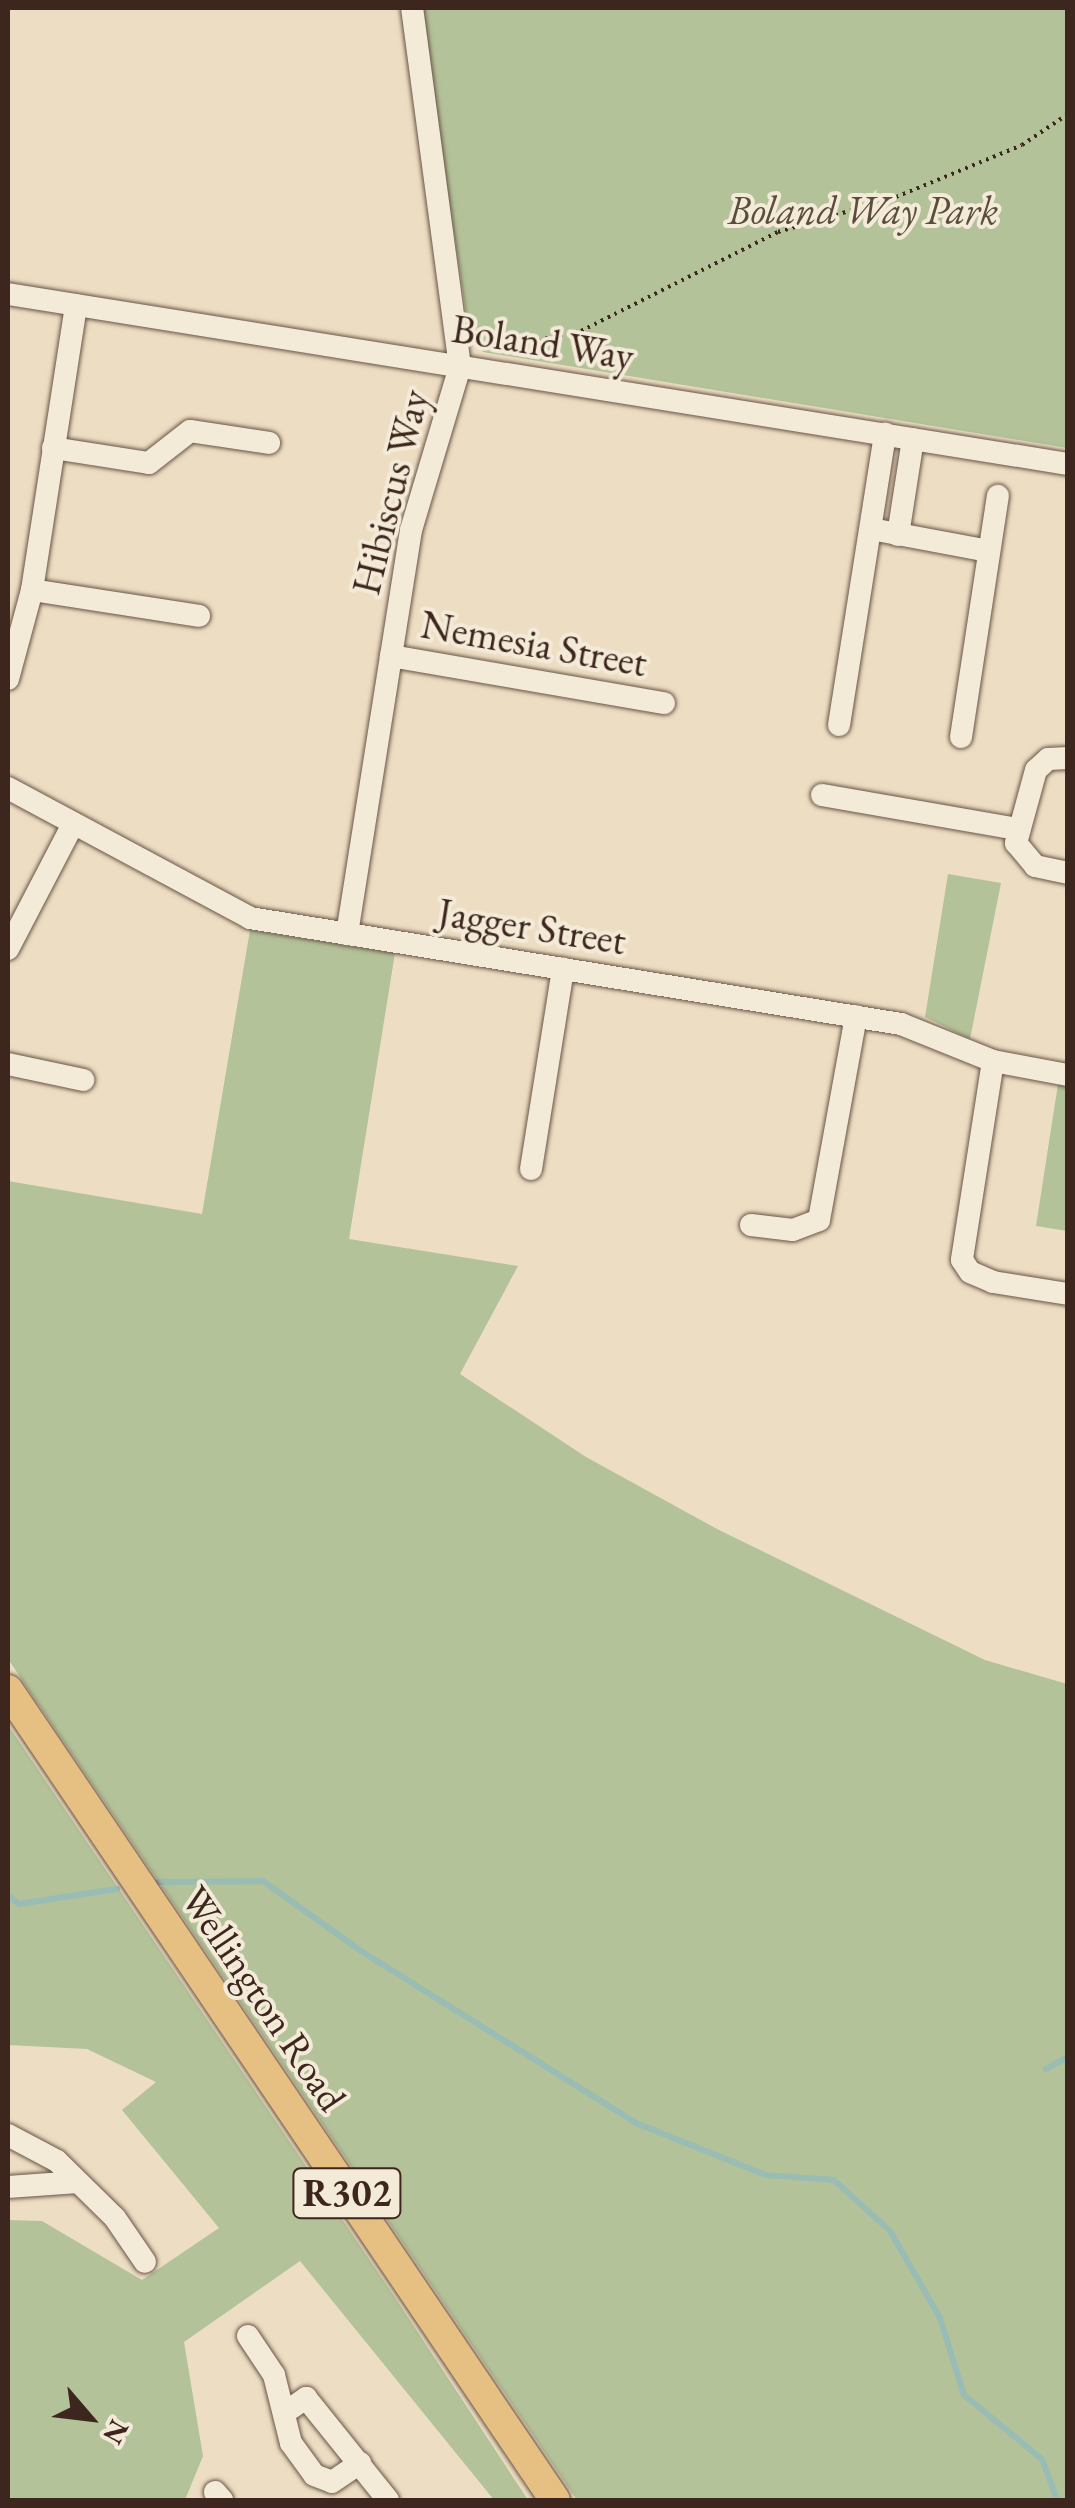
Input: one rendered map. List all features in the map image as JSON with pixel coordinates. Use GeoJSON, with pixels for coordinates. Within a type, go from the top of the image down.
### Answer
{"type":"FeatureCollection","features":[{"type":"Feature","properties":{"kind":"main road","name":"Wellington Road"},"geometry":{"type":"LineString","coordinates":[[8,1690],[555,2500]]}},
{"type":"Feature","properties":{"kind":"street","name":"Hibiscus Way"},"geometry":{"type":"LineString","coordinates":[[346,934],[417,505],[460,366],[412,8]]}},
{"type":"Feature","properties":{"kind":"street","name":"Boland Way"},"geometry":{"type":"LineString","coordinates":[[8,294],[1068,464]]}},
{"type":"Feature","properties":{"kind":"street"},"geometry":{"type":"LineString","coordinates":[[8,679],[32,590],[76,305]]}},
{"type":"Feature","properties":{"kind":"street"},"geometry":{"type":"LineString","coordinates":[[52,448],[148,464],[190,431],[269,443]]}},
{"type":"Feature","properties":{"kind":"street"},"geometry":{"type":"LineString","coordinates":[[839,725],[885,434]]}},
{"type":"Feature","properties":{"kind":"street"},"geometry":{"type":"LineString","coordinates":[[898,535],[912,439]]}},
{"type":"Feature","properties":{"kind":"street"},"geometry":{"type":"LineString","coordinates":[[961,737],[998,496]]}},
{"type":"Feature","properties":{"kind":"street"},"geometry":{"type":"LineString","coordinates":[[870,530],[988,551]]}},
{"type":"Feature","properties":{"kind":"street"},"geometry":{"type":"LineString","coordinates":[[32,590],[199,616]]}},
{"type":"Feature","properties":{"kind":"street","name":"Nemesia Street"},"geometry":{"type":"LineString","coordinates":[[391,656],[664,703]]}},
{"type":"Feature","properties":{"kind":"street"},"geometry":{"type":"LineString","coordinates":[[1068,758],[1048,759],[1036,770],[1016,843],[1027,862],[1068,872]]}},
{"type":"Feature","properties":{"kind":"street","name":"Jagger Street"},"geometry":{"type":"LineString","coordinates":[[8,788],[239,914],[902,1024],[993,1061],[1068,1075]]}},
{"type":"Feature","properties":{"kind":"street"},"geometry":{"type":"LineString","coordinates":[[822,795],[1017,828]]}},
{"type":"Feature","properties":{"kind":"street"},"geometry":{"type":"LineString","coordinates":[[8,948],[73,824]]}},
{"type":"Feature","properties":{"kind":"street"},"geometry":{"type":"LineString","coordinates":[[531,1170],[564,969]]}},
{"type":"Feature","properties":{"kind":"street"},"geometry":{"type":"LineString","coordinates":[[751,1225],[803,1230],[819,1220],[856,1016]]}},
{"type":"Feature","properties":{"kind":"street"},"geometry":{"type":"LineString","coordinates":[[993,1061],[962,1260],[970,1272],[993,1282],[1068,1294]]}},
{"type":"Feature","properties":{"kind":"street"},"geometry":{"type":"LineString","coordinates":[[8,1064],[84,1080]]}},
{"type":"Feature","properties":{"kind":"street"},"geometry":{"type":"LineString","coordinates":[[8,2135],[57,2161],[115,2218],[145,2262]]}},
{"type":"Feature","properties":{"kind":"street"},"geometry":{"type":"LineString","coordinates":[[8,2187],[78,2182]]}},
{"type":"Feature","properties":{"kind":"street"},"geometry":{"type":"LineString","coordinates":[[248,2336],[267,2359],[290,2443],[323,2482],[360,2464]]}},
{"type":"Feature","properties":{"kind":"street"},"geometry":{"type":"LineString","coordinates":[[284,2413],[306,2398],[388,2500]]}},
{"type":"Feature","properties":{"kind":"path"},"geometry":{"type":"LineString","coordinates":[[481,354],[581,331],[778,232],[896,197],[1022,145],[1068,114]]}},
{"type":"Feature","properties":{"kind":"green space","name":"Boland Way Park"},"geometry":{"type":"Polygon","coordinates":[[[420,8],[1067,8],[1067,448],[483,352],[469,332],[420,8]]]}},
{"type":"Feature","properties":{"kind":"green space"},"geometry":{"type":"Polygon","coordinates":[[[948,874],[1001,883],[970,1039],[925,1017],[948,874]]]}},
{"type":"Feature","properties":{"kind":"green space"},"geometry":{"type":"Polygon","coordinates":[[[250,930],[395,953],[349,1239],[518,1266],[460,1374],[586,1457],[717,1529],[985,1660],[1067,1684],[1067,2500],[577,2500],[8,1659],[8,1181],[202,1214],[250,930]]]}},
{"type":"Feature","properties":{"kind":"green space"},"geometry":{"type":"Polygon","coordinates":[[[1058,1084],[1067,1086],[1067,1231],[1036,1226],[1058,1084]]]}},
{"type":"Feature","properties":{"kind":"green space"},"geometry":{"type":"Polygon","coordinates":[[[8,1725],[528,2500],[494,2500],[300,2261],[184,2342],[203,2456],[185,2500],[8,2500],[8,2220],[42,2221],[142,2280],[219,2228],[122,2110],[156,2082],[87,2049],[8,2045],[8,1725]]]}},
{"type":"Feature","properties":{"kind":"waterway"},"geometry":{"type":"LineString","coordinates":[[158,1882],[263,1881],[361,1951],[636,2123],[766,2175],[834,2180],[890,2231],[940,2318],[964,2395],[1042,2459],[1057,2500]]}},
{"type":"Feature","properties":{"kind":"waterway"},"geometry":{"type":"LineString","coordinates":[[8,1896],[19,1904],[117,1889]]}},
{"type":"Feature","properties":{"kind":"waterway"},"geometry":{"type":"LineString","coordinates":[[1046,2069],[1068,2057]]}}]}
